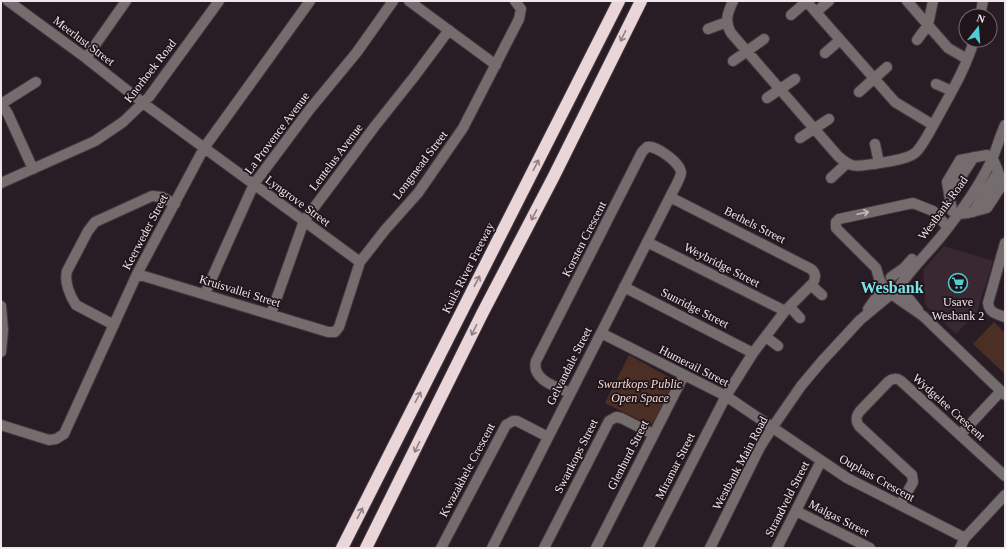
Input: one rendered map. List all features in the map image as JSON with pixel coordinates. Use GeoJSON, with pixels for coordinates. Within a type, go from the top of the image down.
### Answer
{"type":"FeatureCollection","features":[{"type":"Feature","properties":{"kind":"highway","name":"Kuils River Freeway"},"geometry":{"type":"LineString","coordinates":[[342,548],[619,1]]}},
{"type":"Feature","properties":{"kind":"highway"},"geometry":{"type":"LineString","coordinates":[[366,548],[482,314],[554,176],[641,1]]}},
{"type":"Feature","properties":{"kind":"street","name":"Meerlust Street"},"geometry":{"type":"LineString","coordinates":[[8,1],[86,58],[143,103]]}},
{"type":"Feature","properties":{"kind":"street","name":"Knorhoek Road"},"geometry":{"type":"LineString","coordinates":[[1,183],[100,138],[124,122],[143,103],[219,1]]}},
{"type":"Feature","properties":{"kind":"street","name":"Keerweder Street"},"geometry":{"type":"LineString","coordinates":[[1,425],[49,440],[62,436],[66,431],[137,274],[204,148],[310,1]]}},
{"type":"Feature","properties":{"kind":"street","name":"La Provence Avenue"},"geometry":{"type":"LineString","coordinates":[[205,294],[254,184],[310,109],[357,52],[393,1]]}},
{"type":"Feature","properties":{"kind":"street"},"geometry":{"type":"LineString","coordinates":[[409,1],[496,65]]}},
{"type":"Feature","properties":{"kind":"street"},"geometry":{"type":"LineString","coordinates":[[734,1],[729,10],[727,22],[731,33],[846,164],[854,166],[879,163],[907,157],[917,151],[952,91],[971,48]]}},
{"type":"Feature","properties":{"kind":"street"},"geometry":{"type":"LineString","coordinates":[[791,15],[806,1],[894,102],[933,125]]}},
{"type":"Feature","properties":{"kind":"street"},"geometry":{"type":"LineString","coordinates":[[816,12],[829,1]]}},
{"type":"Feature","properties":{"kind":"street"},"geometry":{"type":"LineString","coordinates":[[907,1],[948,48],[967,59]]}},
{"type":"Feature","properties":{"kind":"street"},"geometry":{"type":"LineString","coordinates":[[917,40],[928,25],[933,1]]}},
{"type":"Feature","properties":{"kind":"street"},"geometry":{"type":"LineString","coordinates":[[86,58],[121,3]]}},
{"type":"Feature","properties":{"kind":"street","name":"Longmead Street"},"geometry":{"type":"LineString","coordinates":[[334,332],[339,327],[360,262],[385,230],[418,193],[466,122],[519,19],[518,5]]}},
{"type":"Feature","properties":{"kind":"street"},"geometry":{"type":"LineString","coordinates":[[708,29],[727,22]]}},
{"type":"Feature","properties":{"kind":"street","name":"Lentelus Avenue"},"geometry":{"type":"LineString","coordinates":[[271,314],[304,221],[449,30]]}},
{"type":"Feature","properties":{"kind":"street"},"geometry":{"type":"LineString","coordinates":[[733,61],[746,50],[764,39]]}},
{"type":"Feature","properties":{"kind":"street"},"geometry":{"type":"LineString","coordinates":[[825,53],[840,40]]}},
{"type":"Feature","properties":{"kind":"street"},"geometry":{"type":"LineString","coordinates":[[859,92],[886,67]]}},
{"type":"Feature","properties":{"kind":"street"},"geometry":{"type":"LineString","coordinates":[[767,98],[795,79]]}},
{"type":"Feature","properties":{"kind":"street"},"geometry":{"type":"LineString","coordinates":[[33,169],[8,114],[1,104],[36,82]]}},
{"type":"Feature","properties":{"kind":"street"},"geometry":{"type":"LineString","coordinates":[[936,84],[952,91]]}},
{"type":"Feature","properties":{"kind":"street","name":"Lyngrove Street"},"geometry":{"type":"LineString","coordinates":[[143,103],[360,262]]}},
{"type":"Feature","properties":{"kind":"street"},"geometry":{"type":"LineString","coordinates":[[800,138],[829,118]]}},
{"type":"Feature","properties":{"kind":"street","name":"Westbank Road"},"geometry":{"type":"LineString","coordinates":[[955,212],[904,268],[884,280],[891,290],[955,212],[976,185],[990,156],[1001,138],[1005,125]]}},
{"type":"Feature","properties":{"kind":"street"},"geometry":{"type":"LineString","coordinates":[[875,144],[879,163]]}},
{"type":"Feature","properties":{"kind":"street","name":"Korsten Crescent"},"geometry":{"type":"LineString","coordinates":[[570,393],[541,378],[536,373],[535,365],[642,152],[647,147],[658,149],[680,168],[680,176],[670,196]]}},
{"type":"Feature","properties":{"kind":"street"},"geometry":{"type":"LineString","coordinates":[[990,156],[999,175],[976,211],[955,212],[949,192],[970,158],[990,156]]}},
{"type":"Feature","properties":{"kind":"street"},"geometry":{"type":"LineString","coordinates":[[831,178],[846,164]]}},
{"type":"Feature","properties":{"kind":"street"},"geometry":{"type":"LineString","coordinates":[[114,325],[76,305],[72,300],[68,287],[66,276],[67,271],[88,231],[95,222],[152,196],[162,197],[175,204]]}},
{"type":"Feature","properties":{"kind":"street","name":"Gelvandale Street"},"geometry":{"type":"LineString","coordinates":[[492,548],[670,196]]}},
{"type":"Feature","properties":{"kind":"street","name":"Bethels Street"},"geometry":{"type":"LineString","coordinates":[[670,196],[811,269],[815,274],[811,285]]}},
{"type":"Feature","properties":{"kind":"street"},"geometry":{"type":"LineString","coordinates":[[944,223],[933,211],[913,203],[839,219],[836,222],[836,228],[876,268],[879,278],[891,290],[910,299],[923,316],[1003,393],[960,435]]}},
{"type":"Feature","properties":{"kind":"street","name":"Weybridge Street"},"geometry":{"type":"LineString","coordinates":[[647,242],[787,309]]}},
{"type":"Feature","properties":{"kind":"street"},"geometry":{"type":"LineString","coordinates":[[1005,244],[1002,268],[988,300],[988,306],[994,313],[1005,317]]}},
{"type":"Feature","properties":{"kind":"street","name":"Kruisvallei Street"},"geometry":{"type":"LineString","coordinates":[[137,274],[328,332],[334,332]]}},
{"type":"Feature","properties":{"kind":"street"},"geometry":{"type":"LineString","coordinates":[[726,396],[753,353],[787,309],[811,285],[822,295]]}},
{"type":"Feature","properties":{"kind":"street","name":"Sunridge Street"},"geometry":{"type":"LineString","coordinates":[[624,287],[753,353]]}},
{"type":"Feature","properties":{"kind":"street","name":"Westbank Main Road"},"geometry":{"type":"LineString","coordinates":[[710,548],[760,447],[801,386],[860,320],[891,290]]}},
{"type":"Feature","properties":{"kind":"street"},"geometry":{"type":"LineString","coordinates":[[1,306],[3,330],[1,352]]}},
{"type":"Feature","properties":{"kind":"street"},"geometry":{"type":"LineString","coordinates":[[787,309],[800,318]]}},
{"type":"Feature","properties":{"kind":"street","name":"Humerail Street"},"geometry":{"type":"LineString","coordinates":[[601,333],[726,396],[772,428]]}},
{"type":"Feature","properties":{"kind":"street"},"geometry":{"type":"LineString","coordinates":[[766,337],[778,346]]}},
{"type":"Feature","properties":{"kind":"street","name":"Glenhurd Street"},"geometry":{"type":"LineString","coordinates":[[596,548],[684,375]]}},
{"type":"Feature","properties":{"kind":"street","name":"Wydgelee Crescent"},"geometry":{"type":"LineString","coordinates":[[900,506],[913,482],[912,475],[858,426],[856,417],[860,411],[892,379],[897,379],[1005,476]]}},
{"type":"Feature","properties":{"kind":"street","name":"Miramar Street"},"geometry":{"type":"LineString","coordinates":[[648,548],[726,396]]}},
{"type":"Feature","properties":{"kind":"street","name":"Swartkops Street"},"geometry":{"type":"LineString","coordinates":[[544,548],[609,421],[616,417],[621,418],[653,434]]}},
{"type":"Feature","properties":{"kind":"street","name":"Kwazakhele Crescent"},"geometry":{"type":"LineString","coordinates":[[441,548],[506,426],[513,421],[517,421],[548,437]]}},
{"type":"Feature","properties":{"kind":"street","name":"Ouplaas Crescent"},"geometry":{"type":"LineString","coordinates":[[772,428],[848,478],[964,538]]}},
{"type":"Feature","properties":{"kind":"street","name":"Strandveld Street"},"geometry":{"type":"LineString","coordinates":[[776,548],[821,461]]}},
{"type":"Feature","properties":{"kind":"street"},"geometry":{"type":"LineString","coordinates":[[960,548],[964,538],[1005,495]]}},
{"type":"Feature","properties":{"kind":"street","name":"Malgas Street"},"geometry":{"type":"LineString","coordinates":[[796,510],[870,548]]}},
{"type":"Feature","properties":{"kind":"shaded area"},"geometry":{"type":"Polygon","coordinates":[[[944,246],[993,261],[977,312],[956,334],[925,305],[923,270],[944,246]]]}},
{"type":"Feature","properties":{"kind":"green space"},"geometry":{"type":"Polygon","coordinates":[[[994,322],[1005,333],[1005,374],[973,344],[994,322]]]}},
{"type":"Feature","properties":{"kind":"green space","name":"Swartkops Public Open Space"},"geometry":{"type":"Polygon","coordinates":[[[629,355],[672,379],[673,383],[654,421],[650,425],[605,403],[629,355]]]}},
{"type":"Feature","properties":{"kind":"place","name":"Usave Wesbank 2"},"geometry":{"type":"Point","coordinates":[958,283]}},
{"type":"Feature","properties":{"kind":"district","name":"Wesbank"},"geometry":{"type":"Point","coordinates":[892,287]}}]}
